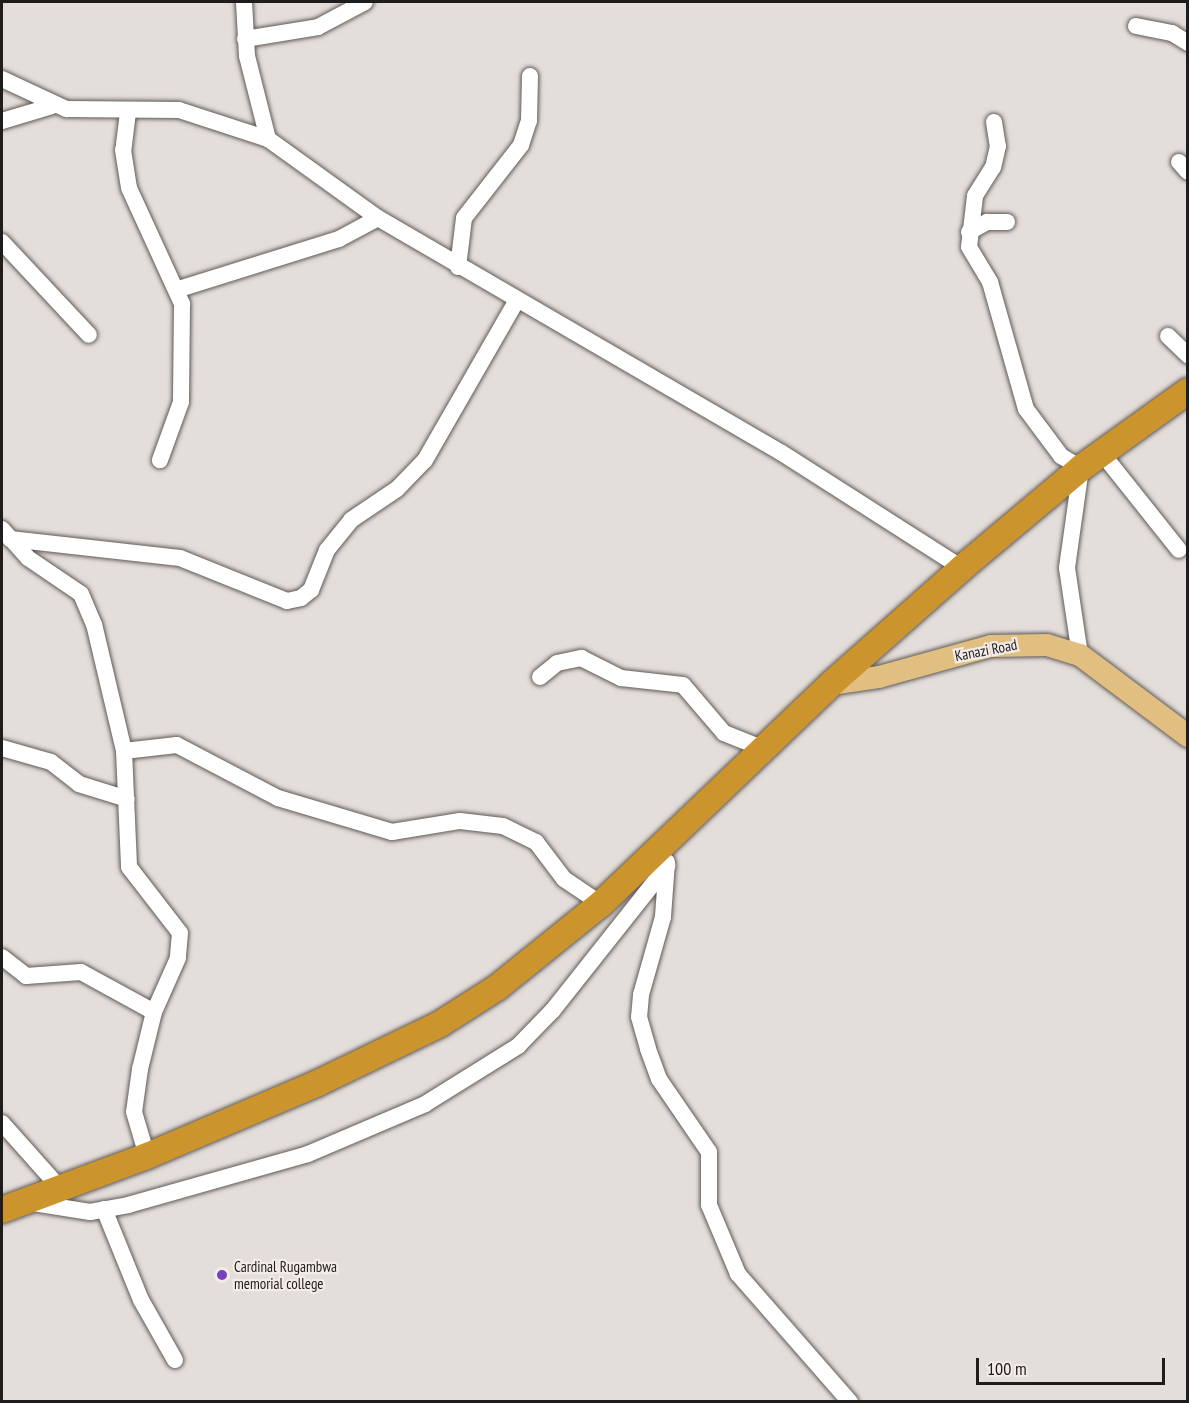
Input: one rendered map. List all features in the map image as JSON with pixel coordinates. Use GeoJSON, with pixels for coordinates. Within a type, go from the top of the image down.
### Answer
{"type":"FeatureCollection","features":[{"type":"Feature","properties":{"kind":"highway"},"geometry":{"type":"LineString","coordinates":[[13,1206],[147,1156],[440,1024],[498,987],[667,854],[764,749],[831,684],[962,567],[1091,460],[1188,391]]}},
{"type":"Feature","properties":{"kind":"main road","name":"Kanazi Road"},"geometry":{"type":"LineString","coordinates":[[831,684],[1012,644],[1047,645],[1080,655],[1188,736]]}},
{"type":"Feature","properties":{"kind":"street"},"geometry":{"type":"LineString","coordinates":[[244,2],[245,39],[268,139]]}},
{"type":"Feature","properties":{"kind":"street"},"geometry":{"type":"LineString","coordinates":[[245,39],[318,27],[365,2]]}},
{"type":"Feature","properties":{"kind":"street"},"geometry":{"type":"LineString","coordinates":[[1136,26],[1172,33],[1188,43]]}},
{"type":"Feature","properties":{"kind":"street"},"geometry":{"type":"LineString","coordinates":[[458,267],[464,218],[521,145],[529,122],[530,76]]}},
{"type":"Feature","properties":{"kind":"street"},"geometry":{"type":"LineString","coordinates":[[2,79],[52,106]]}},
{"type":"Feature","properties":{"kind":"street"},"geometry":{"type":"LineString","coordinates":[[2,121],[52,106],[128,112],[179,110],[268,139],[378,218],[516,302],[782,453],[962,567]]}},
{"type":"Feature","properties":{"kind":"street"},"geometry":{"type":"LineString","coordinates":[[128,112],[123,150],[129,188],[179,289],[181,402],[160,460]]}},
{"type":"Feature","properties":{"kind":"street"},"geometry":{"type":"LineString","coordinates":[[994,122],[998,146],[993,167],[975,196],[969,232],[970,254],[990,282],[1026,409],[1049,443],[1091,460],[1179,550]]}},
{"type":"Feature","properties":{"kind":"street"},"geometry":{"type":"LineString","coordinates":[[179,289],[329,242],[378,218]]}},
{"type":"Feature","properties":{"kind":"street"},"geometry":{"type":"LineString","coordinates":[[969,232],[987,222],[1007,222]]}},
{"type":"Feature","properties":{"kind":"street"},"geometry":{"type":"LineString","coordinates":[[2,242],[89,335]]}},
{"type":"Feature","properties":{"kind":"street"},"geometry":{"type":"LineString","coordinates":[[5,534],[180,558],[287,601],[300,598],[311,590],[327,550],[351,520],[397,489],[425,460],[516,302]]}},
{"type":"Feature","properties":{"kind":"street"},"geometry":{"type":"LineString","coordinates":[[1168,336],[1188,355]]}},
{"type":"Feature","properties":{"kind":"street"},"geometry":{"type":"LineString","coordinates":[[1080,655],[1066,568],[1091,460]]}},
{"type":"Feature","properties":{"kind":"street"},"geometry":{"type":"LineString","coordinates":[[5,534],[81,594],[94,624],[124,751],[129,867],[180,933],[178,958],[154,1012],[135,1104],[147,1156]]}},
{"type":"Feature","properties":{"kind":"street"},"geometry":{"type":"LineString","coordinates":[[540,677],[557,663],[581,658],[621,678],[675,683],[724,733],[764,749]]}},
{"type":"Feature","properties":{"kind":"street"},"geometry":{"type":"LineString","coordinates":[[124,751],[177,745],[278,798],[392,832],[460,821],[503,826],[536,842],[564,879],[601,904]]}},
{"type":"Feature","properties":{"kind":"street"},"geometry":{"type":"LineString","coordinates":[[2,748],[51,762],[79,784],[127,799]]}},
{"type":"Feature","properties":{"kind":"street"},"geometry":{"type":"LineString","coordinates":[[13,1206],[61,1210],[104,1209],[308,1155],[480,1075],[553,1011],[667,854]]}},
{"type":"Feature","properties":{"kind":"street"},"geometry":{"type":"LineString","coordinates":[[667,854],[663,917],[641,995],[639,1017],[648,1049],[659,1079],[709,1152],[710,1205],[738,1274],[850,1401]]}},
{"type":"Feature","properties":{"kind":"street"},"geometry":{"type":"LineString","coordinates":[[2,957],[26,976],[81,972],[154,1012]]}},
{"type":"Feature","properties":{"kind":"street"},"geometry":{"type":"LineString","coordinates":[[2,1123],[60,1188]]}},
{"type":"Feature","properties":{"kind":"street"},"geometry":{"type":"LineString","coordinates":[[104,1209],[141,1300],[175,1360]]}},
{"type":"Feature","properties":{"kind":"place","name":"Cardinal Rugambwa memorial college"},"geometry":{"type":"Point","coordinates":[222,1275]}}]}
